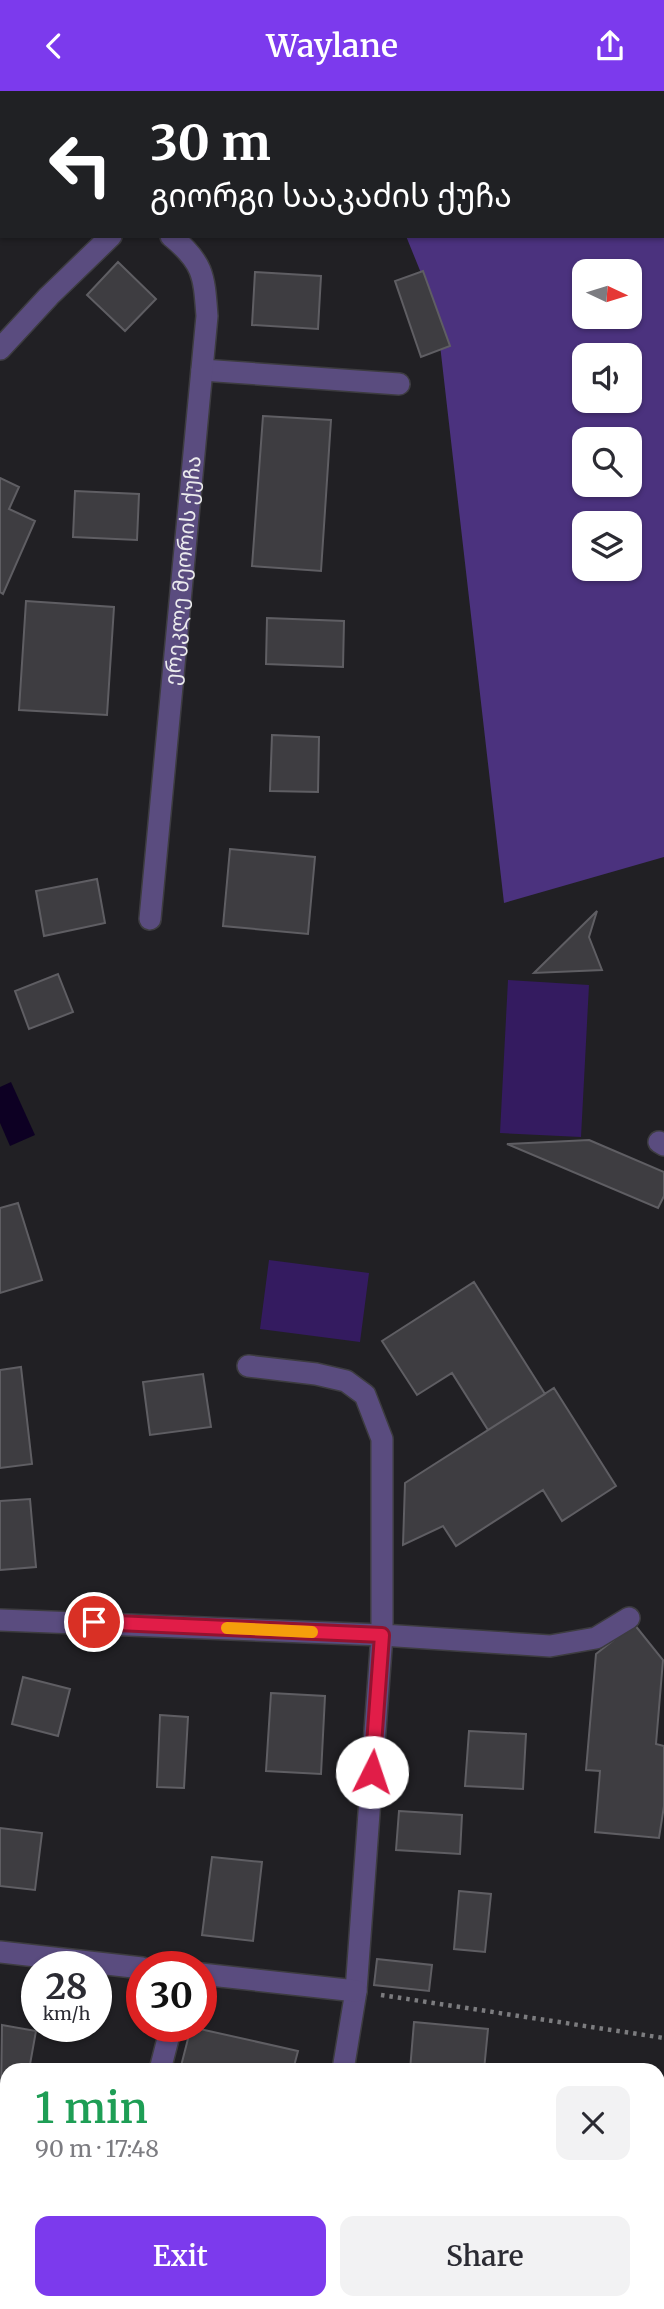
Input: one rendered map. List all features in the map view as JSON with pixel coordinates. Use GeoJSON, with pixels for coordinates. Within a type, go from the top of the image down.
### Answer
{"type":"FeatureCollection","features":[{"type":"Feature","properties":{"kind":"street"},"geometry":{"type":"LineString","coordinates":[[0,349],[49,296],[109,238]]}},
{"type":"Feature","properties":{"kind":"street","name":"ერეკლე მეორის ქუჩა"},"geometry":{"type":"LineString","coordinates":[[150,919],[207,316],[204,275],[189,251],[173,238]]}},
{"type":"Feature","properties":{"kind":"street"},"geometry":{"type":"LineString","coordinates":[[202,370],[399,384]]}},
{"type":"Feature","properties":{"kind":"street"},"geometry":{"type":"LineString","coordinates":[[248,1366],[316,1374],[346,1381],[365,1395],[382,1439],[382,1635],[356,1991],[344,2063]]}},
{"type":"Feature","properties":{"kind":"street"},"geometry":{"type":"LineString","coordinates":[[0,1620],[382,1635],[551,1646],[596,1638],[629,1618]]}},
{"type":"Feature","properties":{"kind":"street"},"geometry":{"type":"LineString","coordinates":[[0,1952],[126,1966]]}},
{"type":"Feature","properties":{"kind":"street"},"geometry":{"type":"LineString","coordinates":[[217,1976],[356,1991]]}},
{"type":"Feature","properties":{"kind":"street"},"geometry":{"type":"LineString","coordinates":[[162,2063],[167,2042]]}},
{"type":"Feature","properties":{"kind":"path"},"geometry":{"type":"LineString","coordinates":[[356,1991],[664,2038]]}},
{"type":"Feature","properties":{"kind":"shaded area"},"geometry":{"type":"Polygon","coordinates":[[[407,238],[664,238],[664,857],[504,903],[436,310],[407,238]]]}},
{"type":"Feature","properties":{"kind":"shaded area"},"geometry":{"type":"Polygon","coordinates":[[[508,980],[589,985],[581,1137],[500,1133],[508,980]]]}},
{"type":"Feature","properties":{"kind":"shaded area"},"geometry":{"type":"Polygon","coordinates":[[[11,1082],[35,1135],[10,1146],[0,1123],[0,1087],[11,1082]]]}},
{"type":"Feature","properties":{"kind":"shaded area"},"geometry":{"type":"Polygon","coordinates":[[[269,1260],[369,1273],[360,1342],[260,1329],[269,1260]]]}},
{"type":"Feature","properties":{"kind":"building"},"geometry":{"type":"Polygon","coordinates":[[[118,262],[156,299],[125,331],[87,295],[118,262]]]}},
{"type":"Feature","properties":{"kind":"building"},"geometry":{"type":"Polygon","coordinates":[[[423,271],[450,346],[421,357],[395,281],[423,271]]]}},
{"type":"Feature","properties":{"kind":"building"},"geometry":{"type":"Polygon","coordinates":[[[255,272],[321,276],[318,329],[252,325],[255,272]]]}},
{"type":"Feature","properties":{"kind":"building"},"geometry":{"type":"Polygon","coordinates":[[[263,416],[331,420],[321,571],[252,566],[263,416]]]}},
{"type":"Feature","properties":{"kind":"building"},"geometry":{"type":"Polygon","coordinates":[[[0,478],[19,487],[9,509],[35,521],[3,594],[0,592],[0,478]]]}},
{"type":"Feature","properties":{"kind":"building"},"geometry":{"type":"Polygon","coordinates":[[[75,491],[139,494],[137,540],[73,537],[75,491]]]}},
{"type":"Feature","properties":{"kind":"building"},"geometry":{"type":"Polygon","coordinates":[[[26,601],[114,607],[107,715],[19,710],[26,601]]]}},
{"type":"Feature","properties":{"kind":"building"},"geometry":{"type":"Polygon","coordinates":[[[267,618],[344,621],[343,667],[266,664],[267,618]]]}},
{"type":"Feature","properties":{"kind":"building"},"geometry":{"type":"Polygon","coordinates":[[[272,735],[319,737],[318,792],[270,791],[272,735]]]}},
{"type":"Feature","properties":{"kind":"building"},"geometry":{"type":"Polygon","coordinates":[[[230,849],[315,857],[308,934],[223,926],[230,849]]]}},
{"type":"Feature","properties":{"kind":"building"},"geometry":{"type":"Polygon","coordinates":[[[97,879],[105,923],[44,936],[36,891],[97,879]]]}},
{"type":"Feature","properties":{"kind":"building"},"geometry":{"type":"Polygon","coordinates":[[[597,911],[589,937],[602,970],[534,973],[597,911]]]}},
{"type":"Feature","properties":{"kind":"building"},"geometry":{"type":"Polygon","coordinates":[[[58,974],[73,1012],[29,1029],[15,991],[58,974]]]}},
{"type":"Feature","properties":{"kind":"building"},"geometry":{"type":"Polygon","coordinates":[[[589,1140],[664,1172],[664,1196],[658,1208],[507,1144],[589,1140]]]}},
{"type":"Feature","properties":{"kind":"building"},"geometry":{"type":"Polygon","coordinates":[[[18,1203],[42,1280],[0,1293],[0,1208],[18,1203]]]}},
{"type":"Feature","properties":{"kind":"building"},"geometry":{"type":"Polygon","coordinates":[[[474,1282],[545,1394],[488,1430],[452,1373],[417,1395],[382,1341],[474,1282]]]}},
{"type":"Feature","properties":{"kind":"building"},"geometry":{"type":"Polygon","coordinates":[[[21,1367],[32,1464],[0,1468],[0,1370],[21,1367]]]}},
{"type":"Feature","properties":{"kind":"building"},"geometry":{"type":"Polygon","coordinates":[[[203,1374],[211,1427],[150,1435],[143,1382],[203,1374]]]}},
{"type":"Feature","properties":{"kind":"building"},"geometry":{"type":"Polygon","coordinates":[[[554,1388],[616,1486],[562,1521],[543,1490],[456,1546],[443,1526],[403,1545],[405,1483],[554,1388]]]}},
{"type":"Feature","properties":{"kind":"building"},"geometry":{"type":"Polygon","coordinates":[[[30,1499],[36,1567],[0,1570],[0,1501],[30,1499]]]}},
{"type":"Feature","properties":{"kind":"building"},"geometry":{"type":"Polygon","coordinates":[[[634,1624],[663,1660],[656,1744],[664,1746],[664,1806],[659,1838],[595,1832],[600,1771],[586,1770],[596,1654],[634,1624]]]}},
{"type":"Feature","properties":{"kind":"building"},"geometry":{"type":"Polygon","coordinates":[[[23,1677],[70,1689],[58,1736],[12,1724],[23,1677]]]}},
{"type":"Feature","properties":{"kind":"building"},"geometry":{"type":"Polygon","coordinates":[[[271,1693],[325,1696],[321,1774],[266,1771],[271,1693]]]}},
{"type":"Feature","properties":{"kind":"building"},"geometry":{"type":"Polygon","coordinates":[[[160,1715],[188,1717],[184,1788],[157,1787],[160,1715]]]}},
{"type":"Feature","properties":{"kind":"building"},"geometry":{"type":"Polygon","coordinates":[[[469,1731],[526,1734],[523,1789],[465,1786],[469,1731]]]}},
{"type":"Feature","properties":{"kind":"building"},"geometry":{"type":"Polygon","coordinates":[[[399,1811],[462,1815],[460,1854],[396,1850],[399,1811]]]}},
{"type":"Feature","properties":{"kind":"building"},"geometry":{"type":"Polygon","coordinates":[[[0,1828],[42,1833],[35,1890],[0,1886],[0,1828]]]}},
{"type":"Feature","properties":{"kind":"building"},"geometry":{"type":"Polygon","coordinates":[[[212,1857],[262,1862],[253,1941],[202,1935],[212,1857]]]}},
{"type":"Feature","properties":{"kind":"building"},"geometry":{"type":"Polygon","coordinates":[[[459,1891],[491,1894],[485,1952],[454,1949],[459,1891]]]}},
{"type":"Feature","properties":{"kind":"building"},"geometry":{"type":"Polygon","coordinates":[[[377,1959],[432,1965],[429,1991],[374,1985],[377,1959]]]}},
{"type":"Feature","properties":{"kind":"building"},"geometry":{"type":"Polygon","coordinates":[[[414,2022],[488,2029],[485,2063],[411,2063],[414,2022]]]}},
{"type":"Feature","properties":{"kind":"building"},"geometry":{"type":"Polygon","coordinates":[[[2,2025],[21,2028],[21,2042],[34,2042],[30,2063],[1,2063],[2,2025]]]}},
{"type":"Feature","properties":{"kind":"building"},"geometry":{"type":"Polygon","coordinates":[[[217,2033],[298,2051],[295,2063],[182,2063],[187,2042],[217,2042],[217,2033]]]}},
{"type":"Feature","properties":{"kind":"slow traffic"},"geometry":{"type":"LineString","coordinates":[[227,1628],[312,1632]]}},
{"type":"Feature","properties":{"kind":"route"},"geometry":{"type":"LineString","coordinates":[[94,1622],[382,1635],[372,1772]]}}]}
